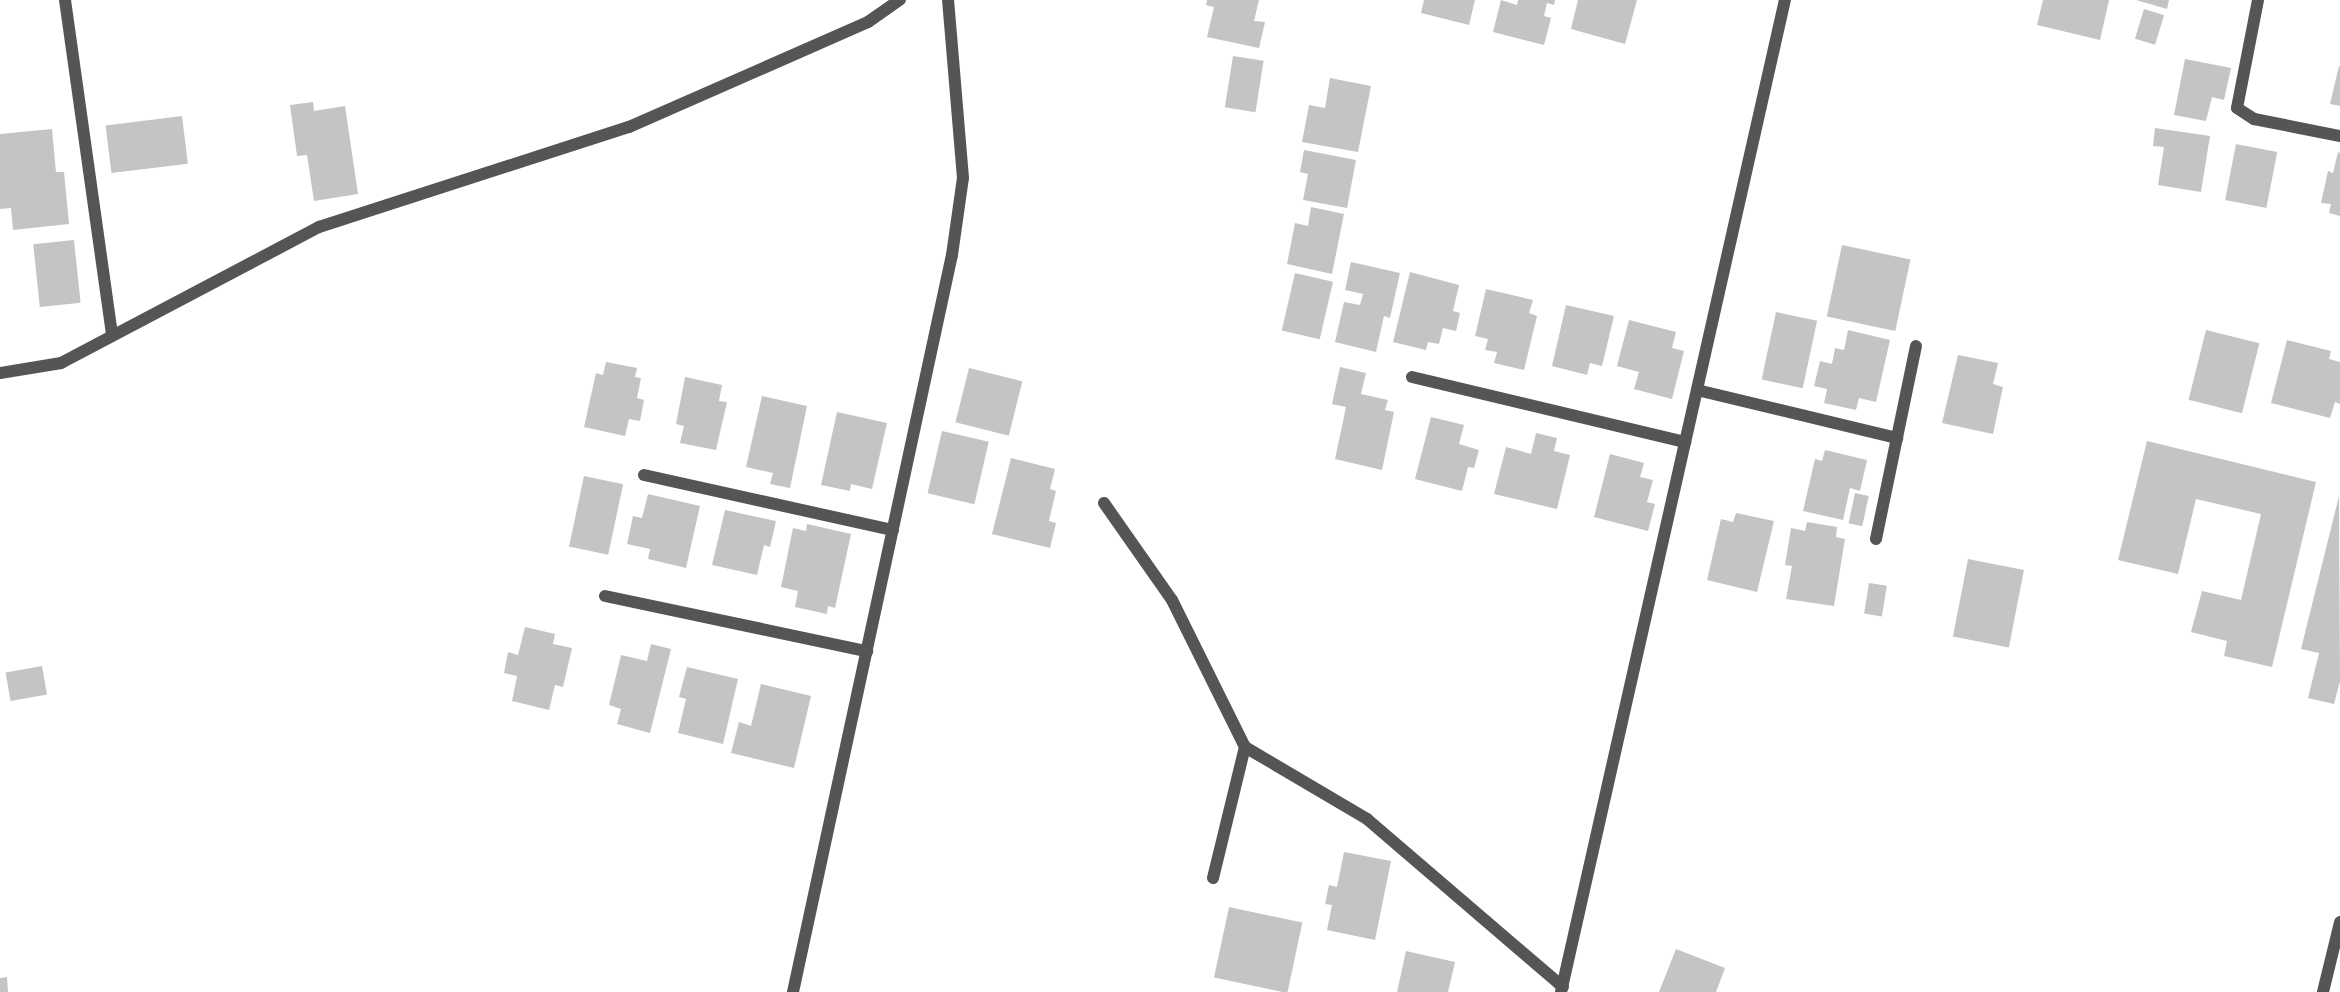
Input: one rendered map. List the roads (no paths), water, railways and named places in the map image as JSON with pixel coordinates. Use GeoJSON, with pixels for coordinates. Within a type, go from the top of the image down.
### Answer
{"type":"FeatureCollection","features":[{"type":"Feature","properties":{"kind":"street"},"geometry":{"type":"LineString","coordinates":[[65,0],[112,333]]}},
{"type":"Feature","properties":{"kind":"street"},"geometry":{"type":"LineString","coordinates":[[0,373],[61,363],[112,333],[168,309],[319,226],[629,127],[868,22],[900,0]]}},
{"type":"Feature","properties":{"kind":"street"},"geometry":{"type":"LineString","coordinates":[[794,992],[952,255],[963,178],[948,0]]}},
{"type":"Feature","properties":{"kind":"street"},"geometry":{"type":"LineString","coordinates":[[1104,503],[1172,600],[1245,747],[1367,819],[1562,989],[1785,0]]}},
{"type":"Feature","properties":{"kind":"street"},"geometry":{"type":"LineString","coordinates":[[2258,0],[2237,108],[2254,119],[2340,136]]}},
{"type":"Feature","properties":{"kind":"street"},"geometry":{"type":"LineString","coordinates":[[1876,539],[1916,346]]}},
{"type":"Feature","properties":{"kind":"street"},"geometry":{"type":"LineString","coordinates":[[1412,377],[1685,442]]}},
{"type":"Feature","properties":{"kind":"street"},"geometry":{"type":"LineString","coordinates":[[1697,390],[1897,438]]}},
{"type":"Feature","properties":{"kind":"street"},"geometry":{"type":"LineString","coordinates":[[644,475],[893,530]]}},
{"type":"Feature","properties":{"kind":"street"},"geometry":{"type":"LineString","coordinates":[[605,596],[867,651]]}},
{"type":"Feature","properties":{"kind":"street"},"geometry":{"type":"LineString","coordinates":[[1213,878],[1245,747]]}},
{"type":"Feature","properties":{"kind":"street"},"geometry":{"type":"LineString","coordinates":[[2324,992],[2339,930]]}}]}
